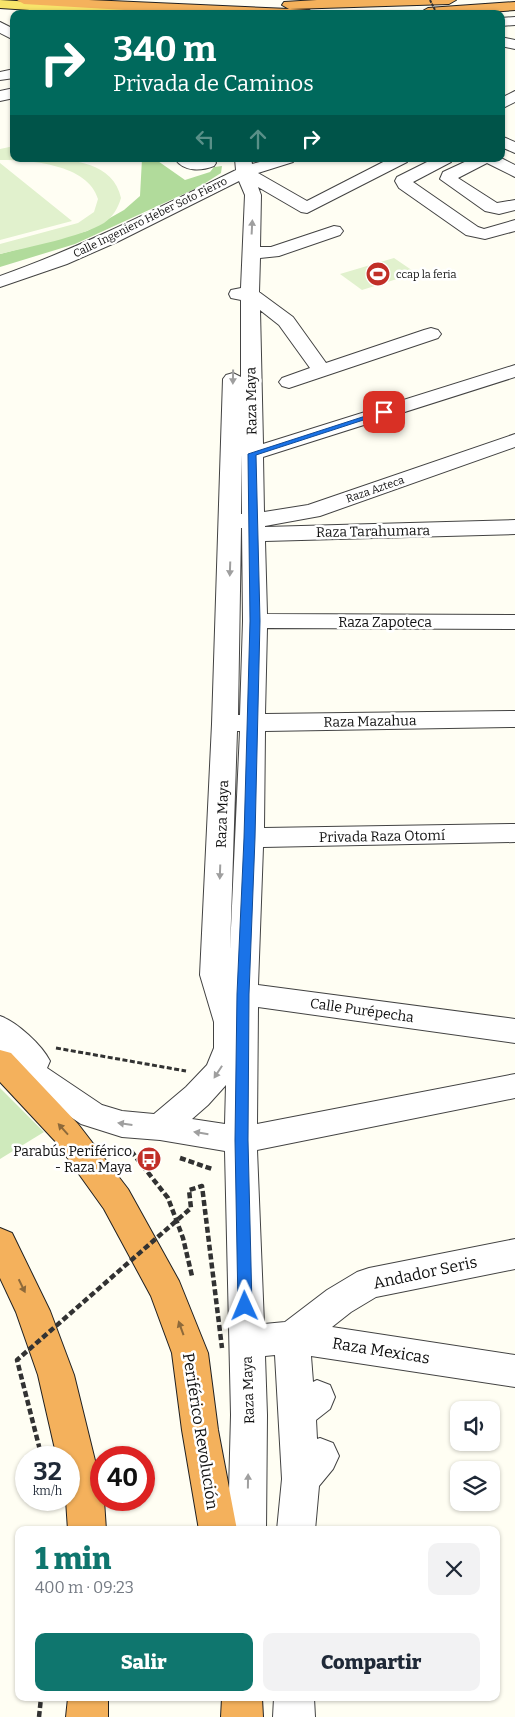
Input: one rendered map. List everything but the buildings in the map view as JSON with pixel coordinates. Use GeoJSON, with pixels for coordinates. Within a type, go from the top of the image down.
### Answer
{"type":"FeatureCollection","features":[{"type":"Feature","properties":{"kind":"highway"},"geometry":{"type":"LineString","coordinates":[[166,0],[292,3],[450,0]]}},
{"type":"Feature","properties":{"kind":"highway"},"geometry":{"type":"LineString","coordinates":[[28,3],[203,10]]}},
{"type":"Feature","properties":{"kind":"highway"},"geometry":{"type":"LineString","coordinates":[[451,10],[515,6]]}},
{"type":"Feature","properties":{"kind":"highway","name":"Periférico Revolución"},"geometry":{"type":"LineString","coordinates":[[0,1062],[67,1133],[116,1199],[168,1292],[190,1353],[200,1430],[217,1526]]}},
{"type":"Feature","properties":{"kind":"highway"},"geometry":{"type":"LineString","coordinates":[[0,1243],[33,1311],[56,1375],[85,1496],[87,1526]]}},
{"type":"Feature","properties":{"kind":"highway"},"geometry":{"type":"LineString","coordinates":[[242,1701],[242,1717]]}},
{"type":"Feature","properties":{"kind":"main road"},"geometry":{"type":"LineString","coordinates":[[0,4],[28,3],[114,10]]}},
{"type":"Feature","properties":{"kind":"street"},"geometry":{"type":"LineString","coordinates":[[188,162],[192,165],[202,166],[208,164],[207,162]]}},
{"type":"Feature","properties":{"kind":"street","name":"Calle Ingeniero Heber Soto Fierro"},"geometry":{"type":"LineString","coordinates":[[0,282],[61,260],[111,238],[243,166],[268,162]]}},
{"type":"Feature","properties":{"kind":"street"},"geometry":{"type":"LineString","coordinates":[[439,162],[403,181],[408,187],[472,231],[485,234],[515,225]]}},
{"type":"Feature","properties":{"kind":"street"},"geometry":{"type":"LineString","coordinates":[[477,162],[449,176],[448,179],[491,207],[499,209],[515,205]]}},
{"type":"Feature","properties":{"kind":"street"},"geometry":{"type":"LineString","coordinates":[[497,162],[515,172]]}},
{"type":"Feature","properties":{"kind":"street"},"geometry":{"type":"LineString","coordinates":[[234,197],[243,166],[307,208],[394,163],[414,175]]}},
{"type":"Feature","properties":{"kind":"street","name":"Raza Maya"},"geometry":{"type":"LineString","coordinates":[[243,166],[253,195],[250,253],[233,358],[242,527],[255,621],[234,1345],[249,1416],[247,1526]]}},
{"type":"Feature","properties":{"kind":"street","name":"Raza Maya"},"geometry":{"type":"LineString","coordinates":[[160,1126],[197,1096],[219,1072],[229,1048],[229,1022],[216,975],[225,724],[242,527],[252,454],[242,294],[234,226]]}},
{"type":"Feature","properties":{"kind":"street"},"geometry":{"type":"LineString","coordinates":[[250,253],[273,252],[334,231]]}},
{"type":"Feature","properties":{"kind":"street"},"geometry":{"type":"LineString","coordinates":[[242,294],[286,321],[322,371]]}},
{"type":"Feature","properties":{"kind":"street"},"geometry":{"type":"LineString","coordinates":[[289,382],[431,334]]}},
{"type":"Feature","properties":{"kind":"street"},"geometry":{"type":"LineString","coordinates":[[252,454],[515,371]]}},
{"type":"Feature","properties":{"kind":"street","name":"Raza Azteca"},"geometry":{"type":"LineString","coordinates":[[242,527],[312,511],[515,440]]}},
{"type":"Feature","properties":{"kind":"street","name":"Raza Tarahumara"},"geometry":{"type":"LineString","coordinates":[[242,527],[515,527]]}},
{"type":"Feature","properties":{"kind":"street","name":"Raza Zapoteca"},"geometry":{"type":"LineString","coordinates":[[255,621],[515,622]]}},
{"type":"Feature","properties":{"kind":"street","name":"Raza Mazahua"},"geometry":{"type":"LineString","coordinates":[[225,724],[252,722],[515,719]]}},
{"type":"Feature","properties":{"kind":"street","name":"Privada Raza Otomí"},"geometry":{"type":"LineString","coordinates":[[250,838],[515,833]]}},
{"type":"Feature","properties":{"kind":"street","name":"Calle Purépecha"},"geometry":{"type":"LineString","coordinates":[[216,975],[243,994],[515,1031]]}},
{"type":"Feature","properties":{"kind":"street"},"geometry":{"type":"LineString","coordinates":[[0,1028],[92,1115]]}},
{"type":"Feature","properties":{"kind":"street"},"geometry":{"type":"LineString","coordinates":[[0,1053],[92,1115],[122,1124],[160,1126],[241,1140],[515,1086]]}},
{"type":"Feature","properties":{"kind":"street","name":"Andador Seris"},"geometry":{"type":"LineString","coordinates":[[292,1337],[339,1301],[370,1283],[515,1254]]}},
{"type":"Feature","properties":{"kind":"street"},"geometry":{"type":"LineString","coordinates":[[292,1337],[308,1405],[311,1467],[297,1526]]}},
{"type":"Feature","properties":{"kind":"street","name":"Raza Mexicas"},"geometry":{"type":"LineString","coordinates":[[234,1345],[292,1337],[515,1371]]}},
{"type":"Feature","properties":{"kind":"street"},"geometry":{"type":"LineString","coordinates":[[294,1701],[294,1717]]}},
{"type":"Feature","properties":{"kind":"path"},"geometry":{"type":"LineString","coordinates":[[49,1047],[191,1072],[185,1080]]}},
{"type":"Feature","properties":{"kind":"path"},"geometry":{"type":"LineString","coordinates":[[129,1149],[135,1154],[168,1198],[183,1238],[194,1285]]}},
{"type":"Feature","properties":{"kind":"path"},"geometry":{"type":"LineString","coordinates":[[175,1156],[212,1168],[213,1178]]}},
{"type":"Feature","properties":{"kind":"path"},"geometry":{"type":"LineString","coordinates":[[39,1446],[17,1360],[191,1208],[189,1190],[202,1186],[234,1345]]}},
{"type":"Feature","properties":{"kind":"path"},"geometry":{"type":"LineString","coordinates":[[217,1263],[234,1345]]}},
{"type":"Feature","properties":{"kind":"path"},"geometry":{"type":"LineString","coordinates":[[39,1717],[41,1701]]}},
{"type":"Feature","properties":{"kind":"green space"},"geometry":{"type":"Polygon","coordinates":[[[10,147],[10,160],[0,160],[0,149],[10,147]]]}},
{"type":"Feature","properties":{"kind":"green space"},"geometry":{"type":"Polygon","coordinates":[[[34,162],[77,162],[92,166],[105,173],[115,183],[121,198],[115,212],[104,223],[82,233],[0,254],[0,244],[78,223],[94,212],[98,199],[92,187],[83,178],[71,171],[34,162]]]}},
{"type":"Feature","properties":{"kind":"green space"},"geometry":{"type":"Polygon","coordinates":[[[142,162],[159,162],[185,180],[210,172],[214,167],[222,166],[221,173],[199,187],[75,244],[0,267],[0,254],[87,231],[124,210],[140,196],[142,162]]]}},
{"type":"Feature","properties":{"kind":"green space"},"geometry":{"type":"Polygon","coordinates":[[[0,163],[72,221],[0,240],[0,163]]]}},
{"type":"Feature","properties":{"kind":"green space","name":"ccap la feria"},"geometry":{"type":"Polygon","coordinates":[[[394,258],[416,273],[362,290],[340,274],[394,258]]]}},
{"type":"Feature","properties":{"kind":"green space"},"geometry":{"type":"Polygon","coordinates":[[[0,1088],[44,1132],[0,1159],[0,1088]]]}},
{"type":"Feature","properties":{"kind":"place","name":"ccap la feria"},"geometry":{"type":"Point","coordinates":[378,274]}},
{"type":"Feature","properties":{"kind":"place","name":"Parabús Periférico - Raza Maya"},"geometry":{"type":"Point","coordinates":[149,1159]}},
{"type":"Feature","properties":{"kind":"route"},"geometry":{"type":"LineString","coordinates":[[245,1306],[241,1140],[243,994],[250,838],[255,621],[255,534],[252,454],[384,412]]}}]}
